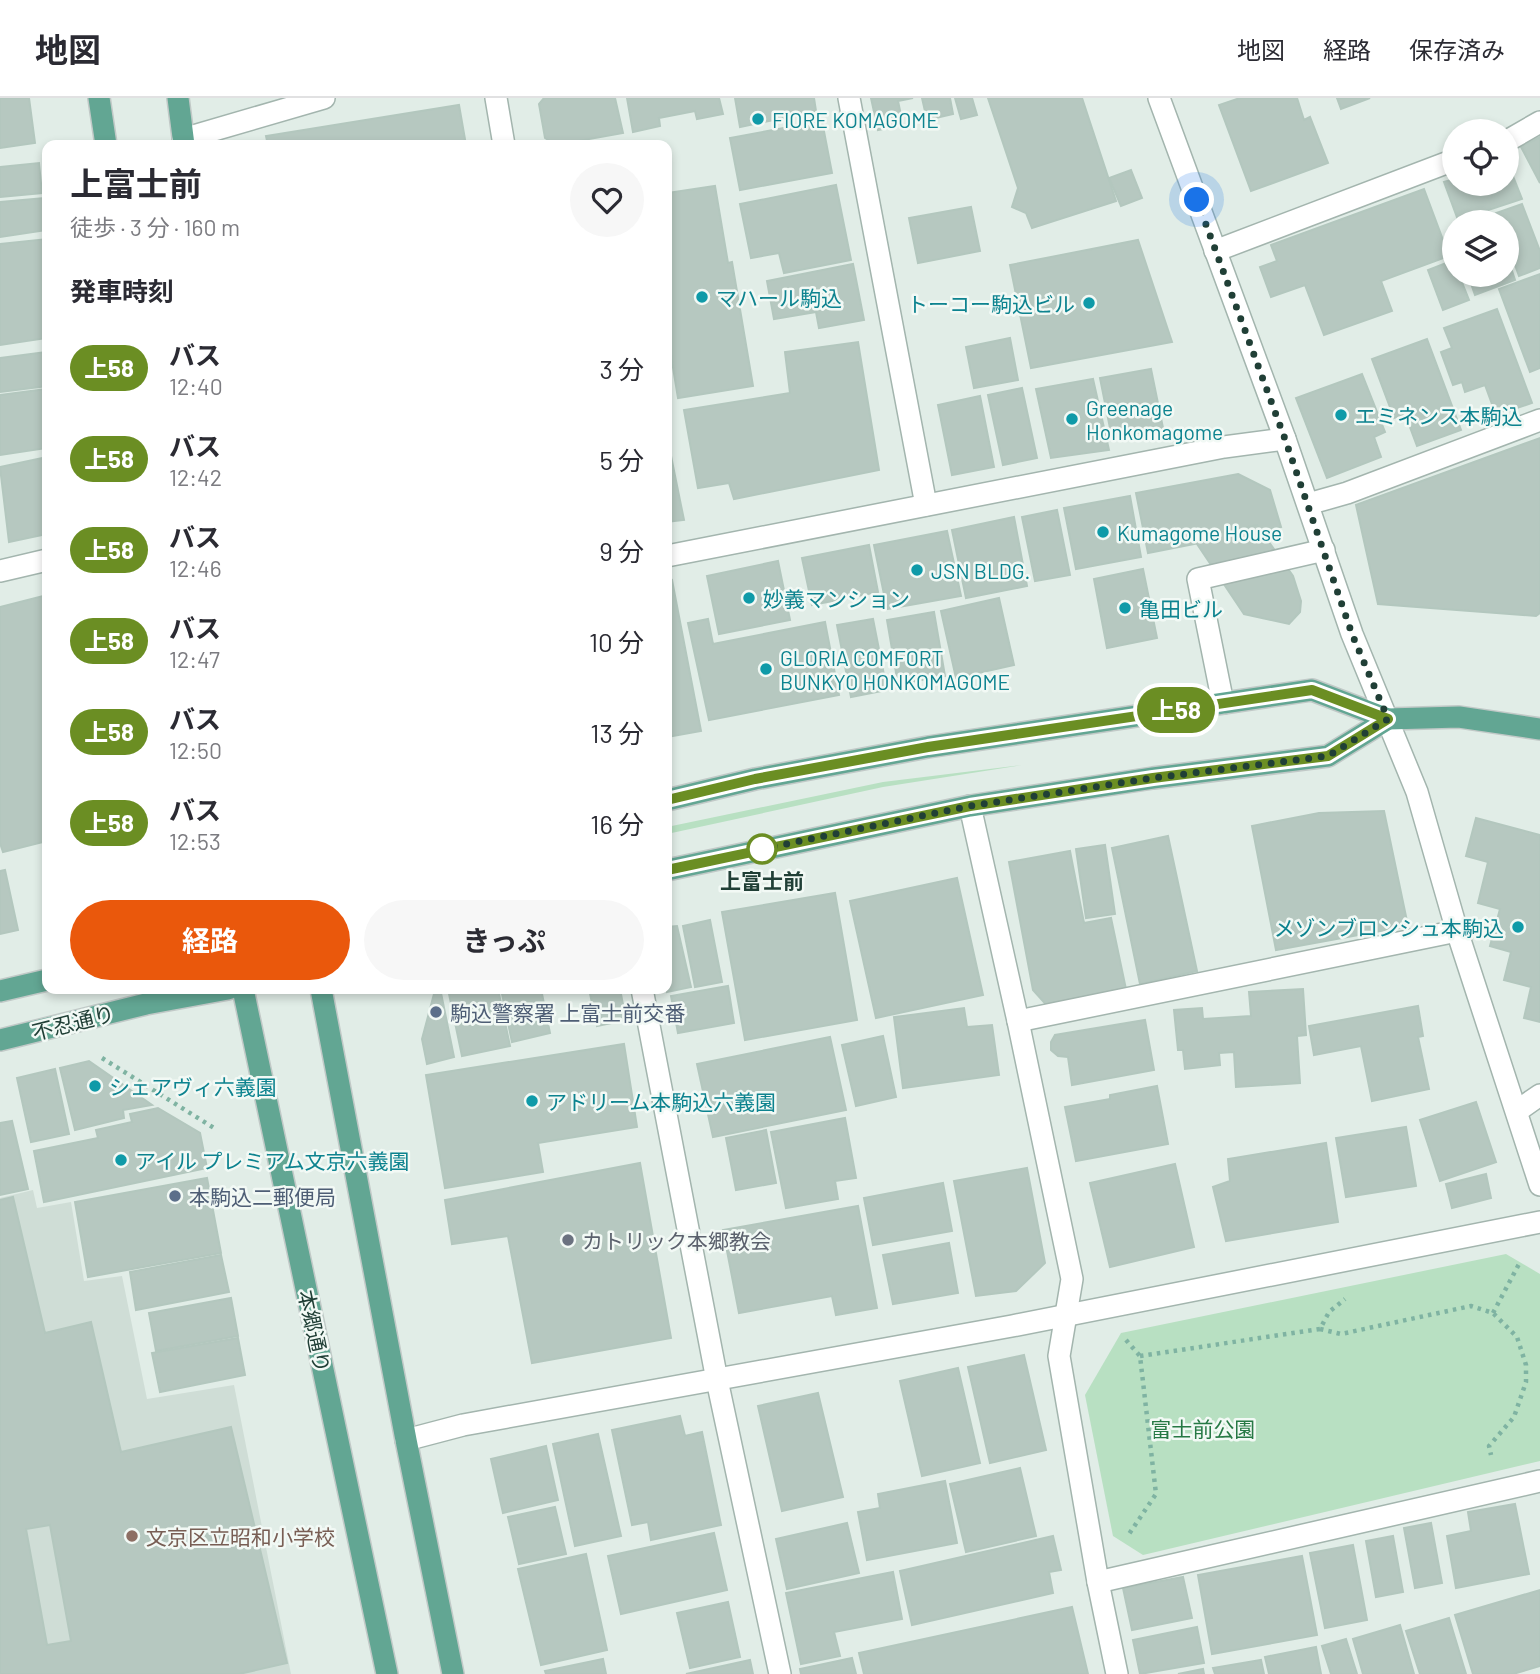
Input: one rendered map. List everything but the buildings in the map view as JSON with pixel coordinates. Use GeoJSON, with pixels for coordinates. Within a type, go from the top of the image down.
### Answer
{"type":"FeatureCollection","features":[{"type":"Feature","properties":{"kind":"main road"},"geometry":{"type":"LineString","coordinates":[[99,98],[105,140]]}},
{"type":"Feature","properties":{"kind":"main road"},"geometry":{"type":"LineString","coordinates":[[177,98],[184,140]]}},
{"type":"Feature","properties":{"kind":"main road"},"geometry":{"type":"LineString","coordinates":[[672,799],[755,779],[928,747],[1312,690],[1388,719],[1458,717],[1540,729]]}},
{"type":"Feature","properties":{"kind":"main road"},"geometry":{"type":"LineString","coordinates":[[672,869],[970,806],[1153,778],[1328,756],[1388,719]]}},
{"type":"Feature","properties":{"kind":"main road"},"geometry":{"type":"LineString","coordinates":[[0,991],[42,981]]}},
{"type":"Feature","properties":{"kind":"main road","name":"不忍通り"},"geometry":{"type":"LineString","coordinates":[[0,1040],[146,1004],[201,994]]}},
{"type":"Feature","properties":{"kind":"main road","name":"本郷通り"},"geometry":{"type":"LineString","coordinates":[[244,994],[387,1674]]}},
{"type":"Feature","properties":{"kind":"main road"},"geometry":{"type":"LineString","coordinates":[[321,994],[453,1674]]}},
{"type":"Feature","properties":{"kind":"street"},"geometry":{"type":"LineString","coordinates":[[190,140],[324,98]]}},
{"type":"Feature","properties":{"kind":"street"},"geometry":{"type":"LineString","coordinates":[[496,98],[503,140]]}},
{"type":"Feature","properties":{"kind":"street"},"geometry":{"type":"LineString","coordinates":[[849,98],[926,505]]}},
{"type":"Feature","properties":{"kind":"street"},"geometry":{"type":"LineString","coordinates":[[1159,98],[1285,439],[1352,634],[1417,792],[1457,930],[1540,1185]]}},
{"type":"Feature","properties":{"kind":"street"},"geometry":{"type":"LineString","coordinates":[[1519,134],[1540,122]]}},
{"type":"Feature","properties":{"kind":"street"},"geometry":{"type":"LineString","coordinates":[[1215,251],[1442,165]]}},
{"type":"Feature","properties":{"kind":"street"},"geometry":{"type":"LineString","coordinates":[[1308,504],[1347,493],[1540,420]]}},
{"type":"Feature","properties":{"kind":"street"},"geometry":{"type":"LineString","coordinates":[[672,555],[1224,447],[1285,439]]}},
{"type":"Feature","properties":{"kind":"street"},"geometry":{"type":"LineString","coordinates":[[1223,703],[1198,579],[1324,550]]}},
{"type":"Feature","properties":{"kind":"street"},"geometry":{"type":"LineString","coordinates":[[0,571],[42,561]]}},
{"type":"Feature","properties":{"kind":"street"},"geometry":{"type":"LineString","coordinates":[[970,806],[1072,1279],[1059,1356],[1098,1582],[1117,1674]]}},
{"type":"Feature","properties":{"kind":"street"},"geometry":{"type":"LineString","coordinates":[[1018,1021],[1457,930]]}},
{"type":"Feature","properties":{"kind":"street"},"geometry":{"type":"LineString","coordinates":[[643,994],[717,1380],[780,1674]]}},
{"type":"Feature","properties":{"kind":"street"},"geometry":{"type":"LineString","coordinates":[[1517,1111],[1540,1095]]}},
{"type":"Feature","properties":{"kind":"street"},"geometry":{"type":"LineString","coordinates":[[406,1440],[463,1426],[1067,1315],[1540,1222]]}},
{"type":"Feature","properties":{"kind":"street"},"geometry":{"type":"LineString","coordinates":[[1098,1582],[1540,1481]]}},
{"type":"Feature","properties":{"kind":"path"},"geometry":{"type":"LineString","coordinates":[[102,1058],[215,1128]]}},
{"type":"Feature","properties":{"kind":"path"},"geometry":{"type":"LineString","coordinates":[[1493,1313],[1522,1259]]}},
{"type":"Feature","properties":{"kind":"path"},"geometry":{"type":"LineString","coordinates":[[1320,1329],[1329,1312],[1343,1300],[1354,1296]]}},
{"type":"Feature","properties":{"kind":"path"},"geometry":{"type":"LineString","coordinates":[[1140,1356],[1320,1329],[1341,1334],[1471,1306],[1493,1313],[1517,1337],[1526,1365],[1526,1382],[1514,1417],[1489,1446]]}},
{"type":"Feature","properties":{"kind":"path"},"geometry":{"type":"LineString","coordinates":[[1098,1582],[1156,1494],[1140,1356],[1124,1338]]}},
{"type":"Feature","properties":{"kind":"shaded area","name":"文京区立昭和小学校"},"geometry":{"type":"Polygon","coordinates":[[[33,1190],[37,1208],[71,1202],[84,1281],[122,1276],[147,1399],[234,1385],[291,1674],[0,1674],[0,1198],[33,1190]]]}},
{"type":"Feature","properties":{"kind":"green space"},"geometry":{"type":"Polygon","coordinates":[[[1022,765],[883,787],[672,833],[672,826],[883,782],[1022,765]]]}},
{"type":"Feature","properties":{"kind":"green space","name":"富士前公園"},"geometry":{"type":"Polygon","coordinates":[[[1506,1254],[1540,1274],[1540,1461],[1143,1555],[1113,1536],[1085,1395],[1121,1333],[1506,1254]]]}},
{"type":"Feature","properties":{"kind":"bus line","name":"上58"},"geometry":{"type":"LineString","coordinates":[[672,799],[755,779],[928,747],[1312,690],[1388,719],[1328,756],[1153,778],[970,806],[672,869]]}},
{"type":"Feature","properties":{"kind":"place","name":"FIORE KOMAGOME"},"geometry":{"type":"Point","coordinates":[758,119]}},
{"type":"Feature","properties":{"kind":"place","name":"マハール駒込"},"geometry":{"type":"Point","coordinates":[702,297]}},
{"type":"Feature","properties":{"kind":"place","name":"トーコー駒込ビル"},"geometry":{"type":"Point","coordinates":[1089,303]}},
{"type":"Feature","properties":{"kind":"place","name":"エミネンス本駒込"},"geometry":{"type":"Point","coordinates":[1341,415]}},
{"type":"Feature","properties":{"kind":"place","name":"Greenage Honkomagome"},"geometry":{"type":"Point","coordinates":[1072,419]}},
{"type":"Feature","properties":{"kind":"place","name":"Kumagome House"},"geometry":{"type":"Point","coordinates":[1103,532]}},
{"type":"Feature","properties":{"kind":"place","name":"JSN BLDG."},"geometry":{"type":"Point","coordinates":[917,570]}},
{"type":"Feature","properties":{"kind":"place","name":"妙義マンション"},"geometry":{"type":"Point","coordinates":[749,598]}},
{"type":"Feature","properties":{"kind":"place","name":"亀田ビル"},"geometry":{"type":"Point","coordinates":[1125,608]}},
{"type":"Feature","properties":{"kind":"place","name":"GLORIA COMFORT BUNKYO HONKOMAGOME"},"geometry":{"type":"Point","coordinates":[766,669]}},
{"type":"Feature","properties":{"kind":"place","name":"上富士前"},"geometry":{"type":"Point","coordinates":[762,849]}},
{"type":"Feature","properties":{"kind":"place","name":"メゾンブロンシュ本駒込"},"geometry":{"type":"Point","coordinates":[1518,927]}},
{"type":"Feature","properties":{"kind":"place","name":"駒込警察署 上富士前交番"},"geometry":{"type":"Point","coordinates":[436,1012]}},
{"type":"Feature","properties":{"kind":"place","name":"シェアヴィ六義園"},"geometry":{"type":"Point","coordinates":[95,1086]}},
{"type":"Feature","properties":{"kind":"place","name":"アドリーム本駒込六義園"},"geometry":{"type":"Point","coordinates":[532,1101]}},
{"type":"Feature","properties":{"kind":"place","name":"アイル プレミアム文京六義園"},"geometry":{"type":"Point","coordinates":[121,1160]}},
{"type":"Feature","properties":{"kind":"place","name":"本駒込二郵便局"},"geometry":{"type":"Point","coordinates":[175,1196]}},
{"type":"Feature","properties":{"kind":"place","name":"カトリック本郷教会"},"geometry":{"type":"Point","coordinates":[568,1240]}},
{"type":"Feature","properties":{"kind":"place","name":"文京区立昭和小学校"},"geometry":{"type":"Point","coordinates":[132,1536]}},
{"type":"Feature","properties":{"kind":"route"},"geometry":{"type":"LineString","coordinates":[[762,849],[970,806],[1153,778],[1328,756],[1388,719],[1352,634],[1285,439],[1197,200]]}}]}
